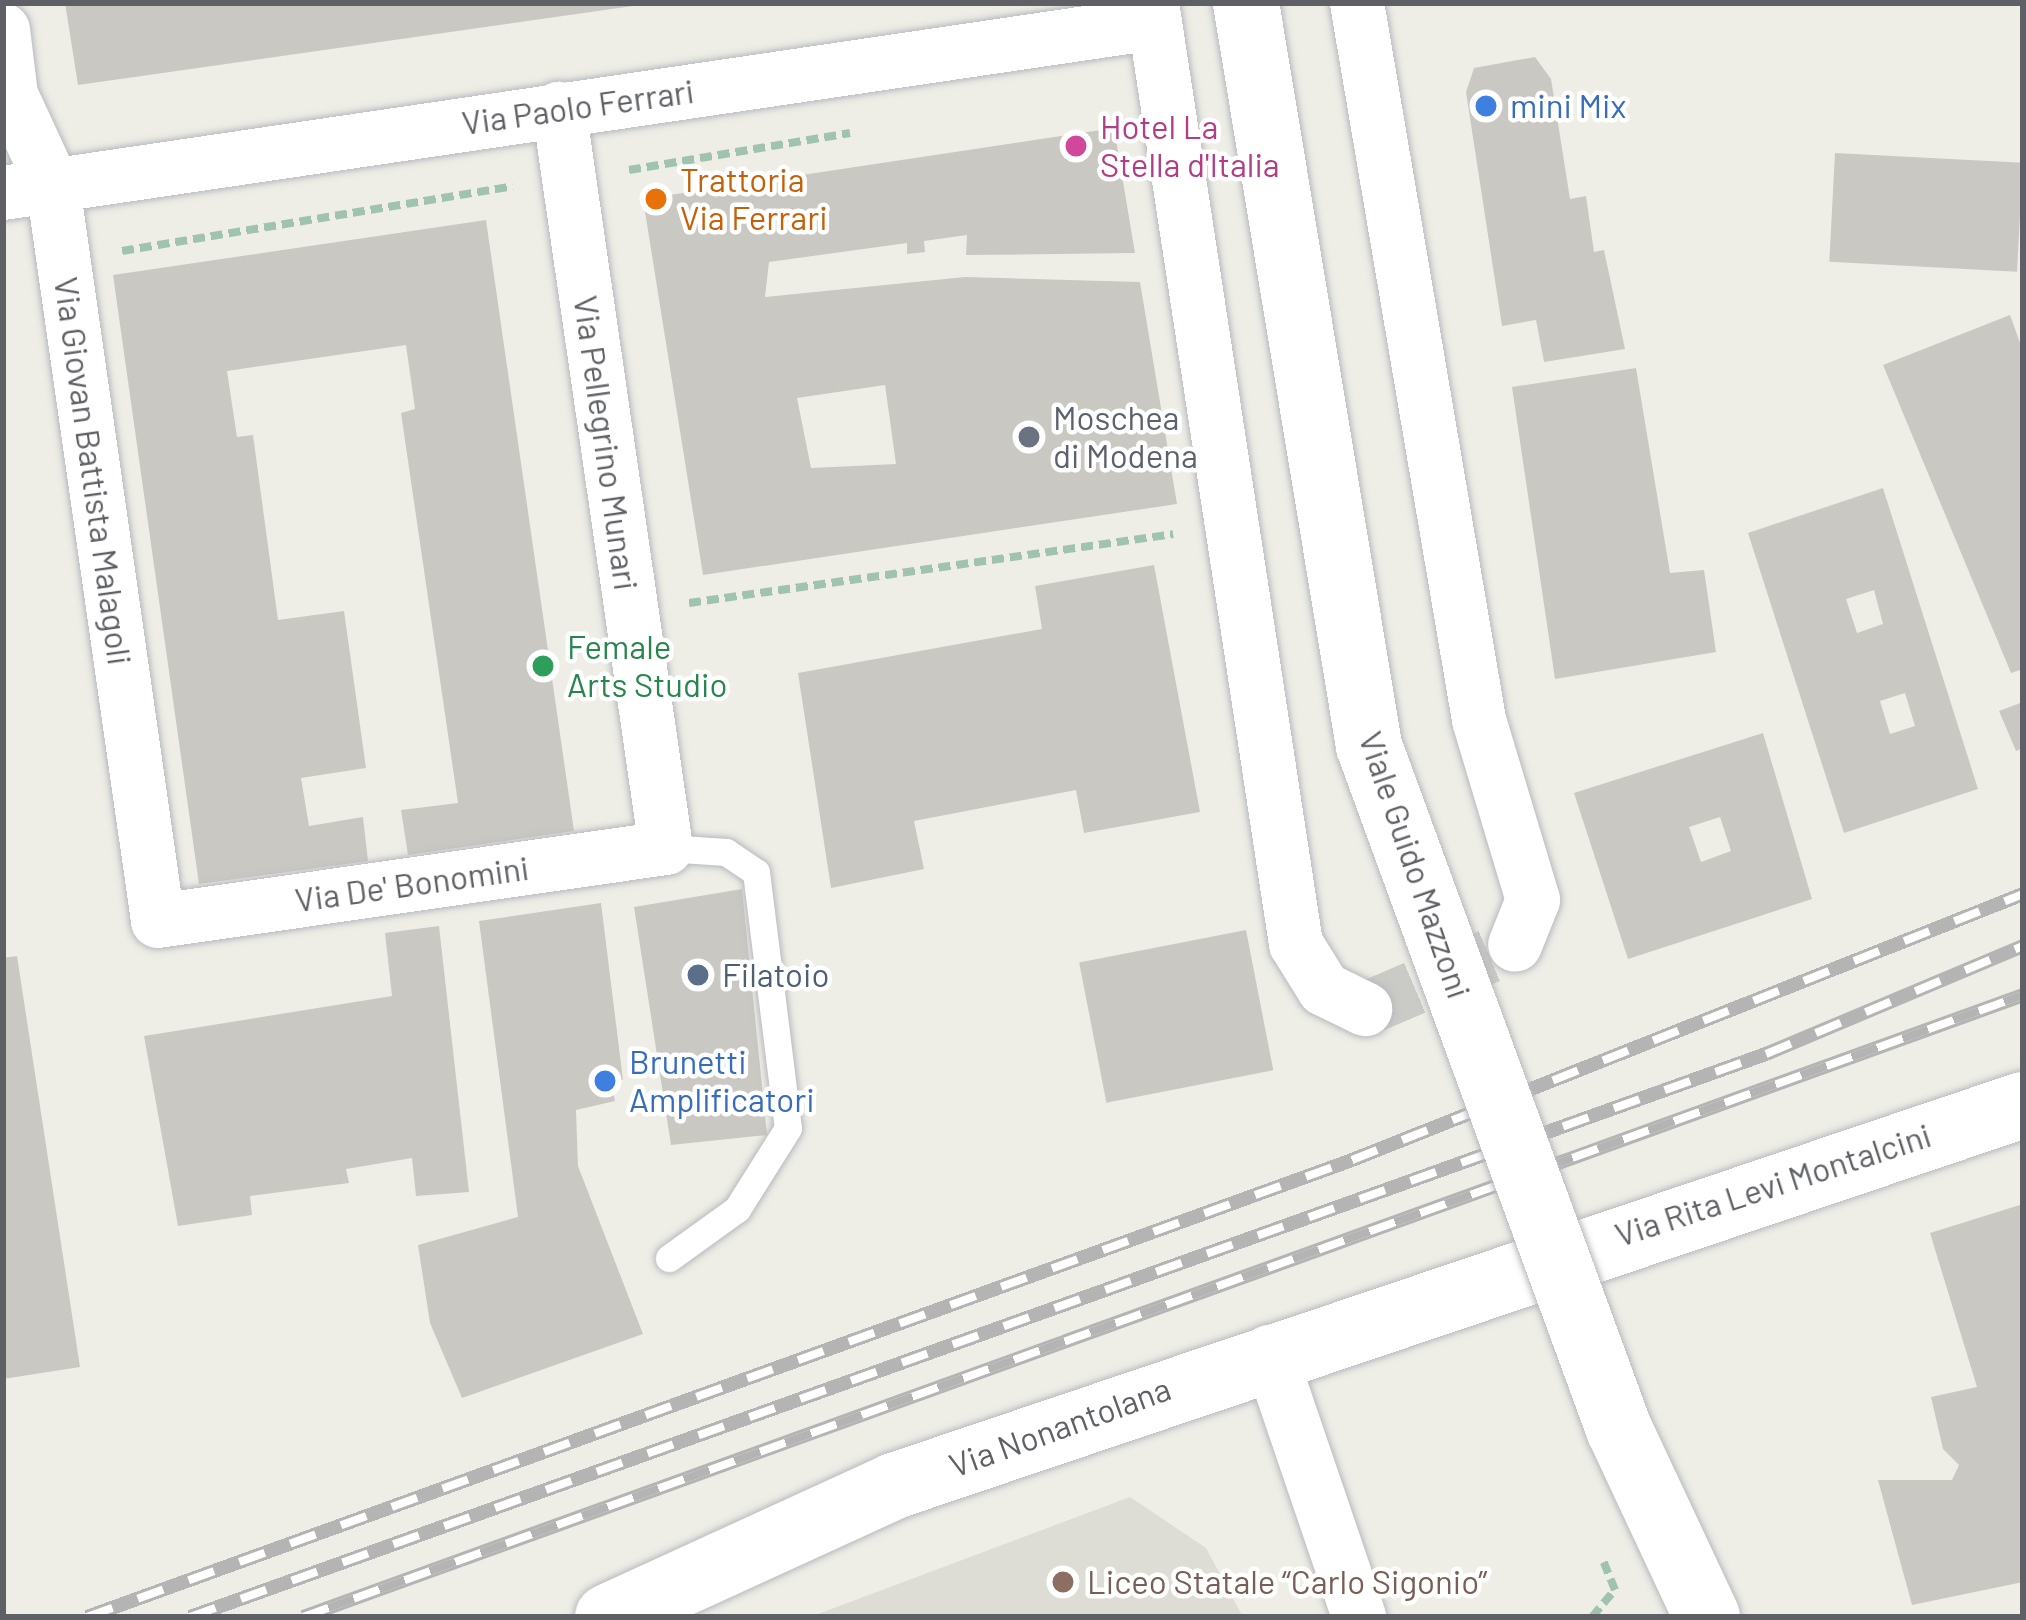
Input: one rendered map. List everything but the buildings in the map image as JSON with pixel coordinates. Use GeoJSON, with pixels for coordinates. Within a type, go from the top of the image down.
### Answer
{"type":"FeatureCollection","features":[{"type":"Feature","properties":{"kind":"main road","name":"Viale Guido Mazzoni"},"geometry":{"type":"LineString","coordinates":[[1246,3],[1369,746],[1619,1429],[1707,1617]]}},
{"type":"Feature","properties":{"kind":"main road","name":"Via Rita Levi Montalcini"},"geometry":{"type":"LineString","coordinates":[[1523,1266],[2023,1105]]}},
{"type":"Feature","properties":{"kind":"main road","name":"Via Nonantolana"},"geometry":{"type":"LineString","coordinates":[[608,1617],[894,1486],[1523,1266]]}},
{"type":"Feature","properties":{"kind":"street","name":"Viale Guido Mazzoni"},"geometry":{"type":"LineString","coordinates":[[1357,3],[1479,720],[1533,900],[1515,945]]}},
{"type":"Feature","properties":{"kind":"street","name":"Via Paolo Ferrari"},"geometry":{"type":"LineString","coordinates":[[28,190],[1153,13]]}},
{"type":"Feature","properties":{"kind":"street"},"geometry":{"type":"LineString","coordinates":[[1153,13],[1228,526],[1296,944],[1324,989],[1365,1009]]}},
{"type":"Feature","properties":{"kind":"street","name":"Via Giovan Battista Malagoli"},"geometry":{"type":"LineString","coordinates":[[3,30],[158,921]]}},
{"type":"Feature","properties":{"kind":"street","name":"Via Pellegrino Munari"},"geometry":{"type":"LineString","coordinates":[[559,110],[666,848]]}},
{"type":"Feature","properties":{"kind":"street","name":"Via De' Bonomini"},"geometry":{"type":"LineString","coordinates":[[158,921],[666,848]]}},
{"type":"Feature","properties":{"kind":"street"},"geometry":{"type":"LineString","coordinates":[[1269,1352],[1359,1617]]}},
{"type":"Feature","properties":{"kind":"lane"},"geometry":{"type":"LineString","coordinates":[[666,848],[726,852],[756,872],[788,1128],[737,1209],[669,1258]]}},
{"type":"Feature","properties":{"kind":"path"},"geometry":{"type":"LineString","coordinates":[[630,611],[1228,526]]}},
{"type":"Feature","properties":{"kind":"path"},"geometry":{"type":"LineString","coordinates":[[1592,1617],[1615,1591]]}},
{"type":"Feature","properties":{"kind":"shaded area","name":"Liceo Statale “Carlo Sigonio”"},"geometry":{"type":"Polygon","coordinates":[[[1130,1497],[1206,1548],[1243,1617],[810,1617],[1130,1497]]]}},
{"type":"Feature","properties":{"kind":"tunnel"},"geometry":{"type":"LineString","coordinates":[[1365,1009],[1515,945]]}},
{"type":"Feature","properties":{"kind":"railway"},"geometry":{"type":"LineString","coordinates":[[87,1617],[1352,1160],[2023,894]]}},
{"type":"Feature","properties":{"kind":"railway"},"geometry":{"type":"LineString","coordinates":[[190,1617],[1766,1054],[2023,946]]}},
{"type":"Feature","properties":{"kind":"railway"},"geometry":{"type":"LineString","coordinates":[[303,1617],[2023,995]]}},
{"type":"Feature","properties":{"kind":"place","name":"mini Mix"},"geometry":{"type":"Point","coordinates":[1486,106]}},
{"type":"Feature","properties":{"kind":"place","name":"Hotel La Stella d'Italia"},"geometry":{"type":"Point","coordinates":[1076,146]}},
{"type":"Feature","properties":{"kind":"place","name":"Trattoria Via Ferrari"},"geometry":{"type":"Point","coordinates":[656,199]}},
{"type":"Feature","properties":{"kind":"place","name":"Moschea di Modena"},"geometry":{"type":"Point","coordinates":[1029,437]}},
{"type":"Feature","properties":{"kind":"place","name":"Female Arts Studio"},"geometry":{"type":"Point","coordinates":[543,666]}},
{"type":"Feature","properties":{"kind":"place","name":"Filatoio"},"geometry":{"type":"Point","coordinates":[698,975]}},
{"type":"Feature","properties":{"kind":"place","name":"Brunetti Amplificatori"},"geometry":{"type":"Point","coordinates":[605,1081]}},
{"type":"Feature","properties":{"kind":"place","name":"Liceo Statale “Carlo Sigonio”"},"geometry":{"type":"Point","coordinates":[1063,1582]}}]}
